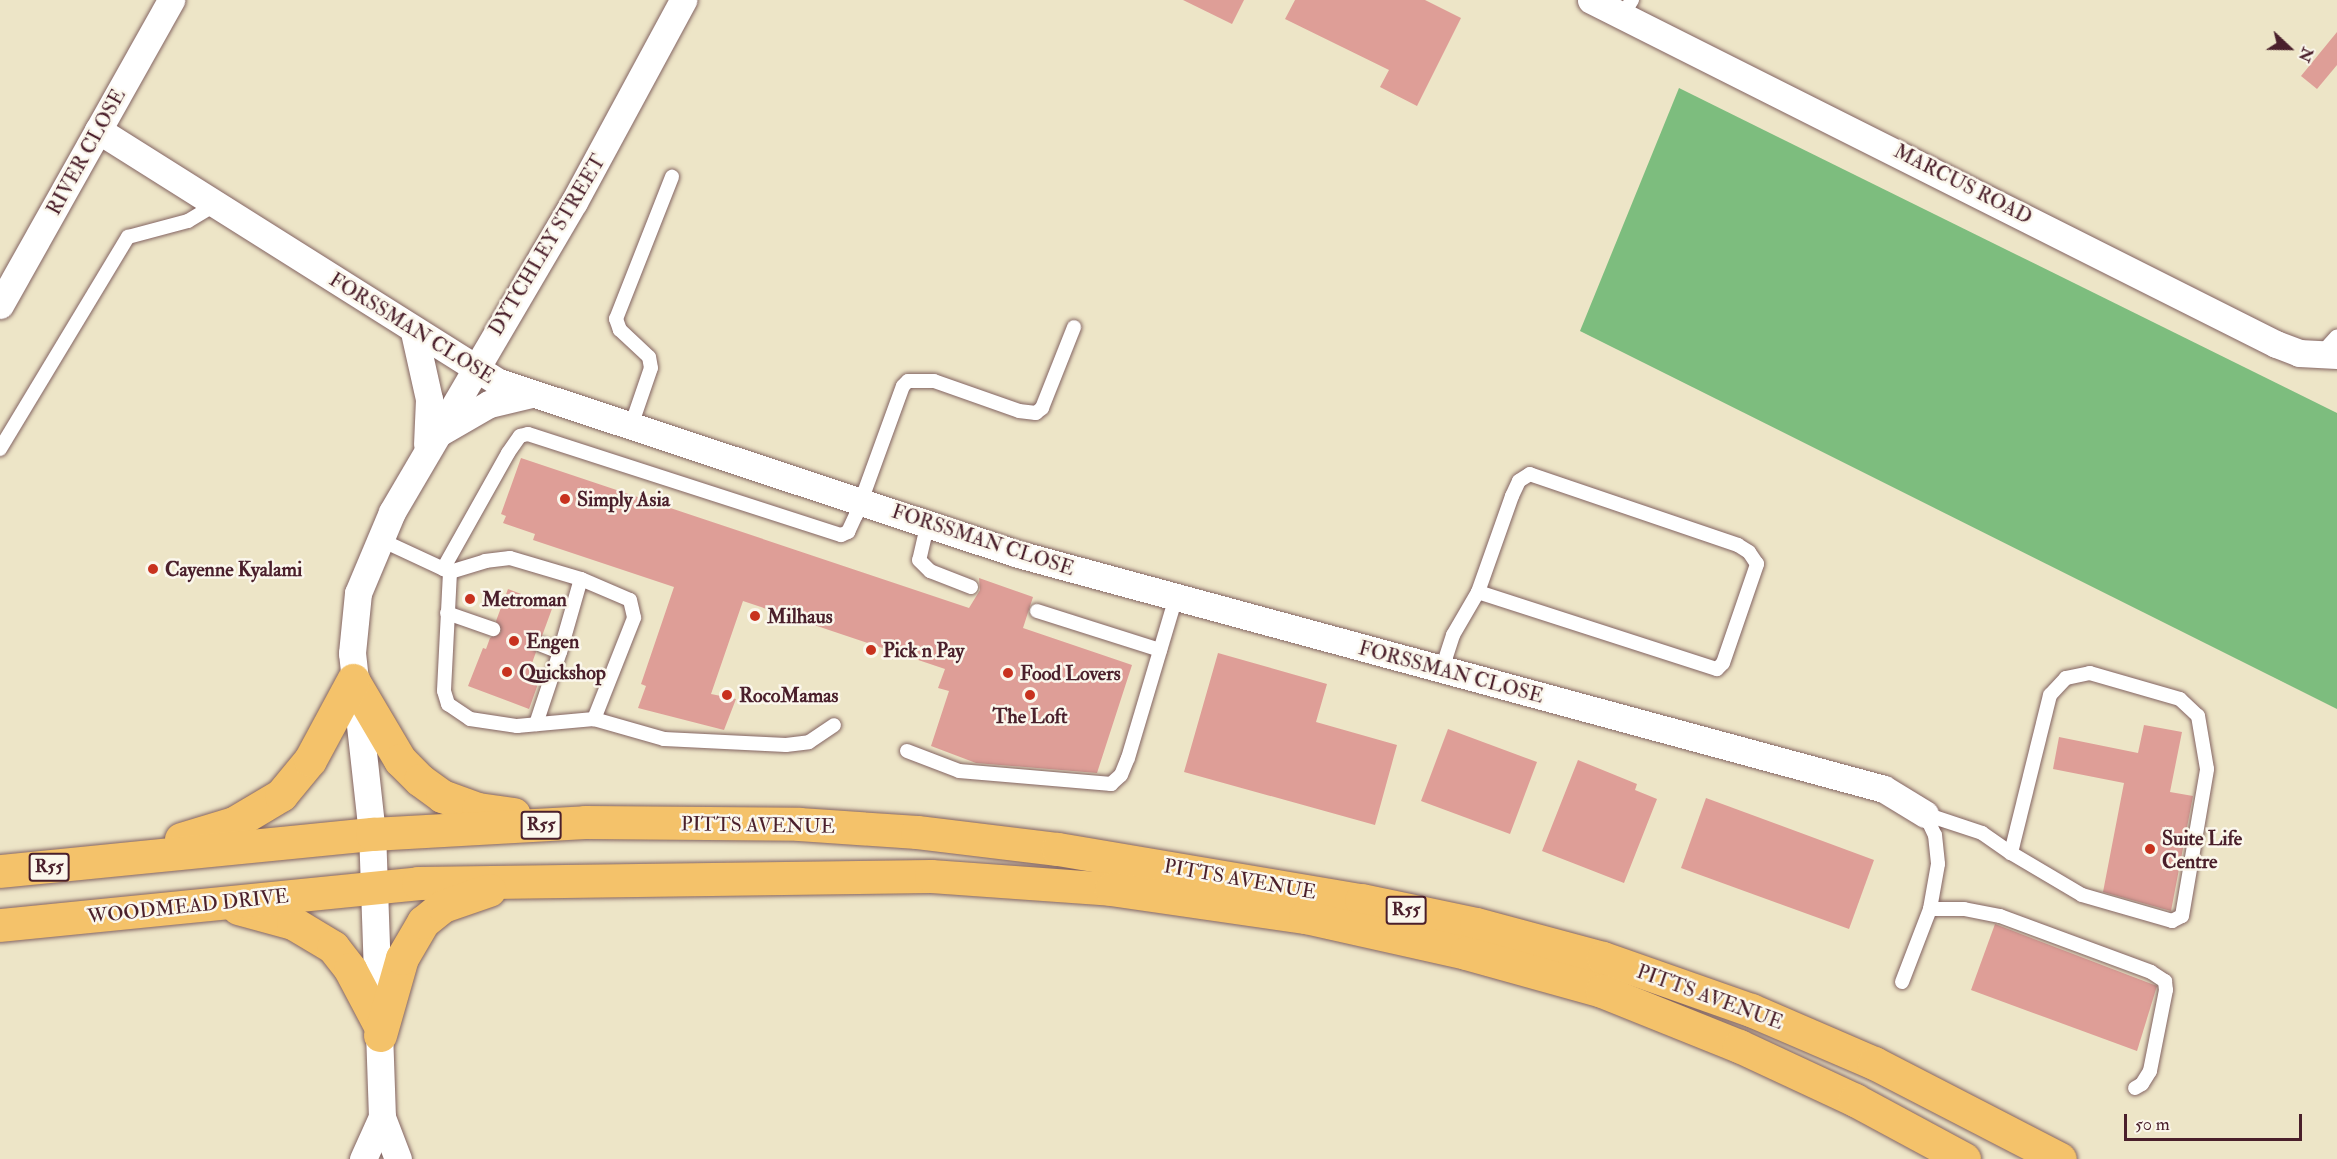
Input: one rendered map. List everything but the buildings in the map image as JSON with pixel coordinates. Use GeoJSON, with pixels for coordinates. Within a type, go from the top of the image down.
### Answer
{"type":"FeatureCollection","features":[{"type":"Feature","properties":{"kind":"main road"},"geometry":{"type":"LineString","coordinates":[[353,681],[400,759],[420,780],[442,796],[478,809],[585,822]]}},
{"type":"Feature","properties":{"kind":"main road"},"geometry":{"type":"LineString","coordinates":[[98,862],[234,823],[281,795],[310,760],[353,681]]}},
{"type":"Feature","properties":{"kind":"main road","name":"PITTS AVENUE"},"geometry":{"type":"LineString","coordinates":[[372,834],[585,822],[799,824],[917,832],[1224,875],[1476,924],[1603,958],[1752,1010],[1874,1063],[2060,1159]]}},
{"type":"Feature","properties":{"kind":"main road","name":"R55"},"geometry":{"type":"LineString","coordinates":[[0,871],[372,834]]}},
{"type":"Feature","properties":{"kind":"main road","name":"PITTS AVENUE"},"geometry":{"type":"LineString","coordinates":[[376,885],[519,880],[931,876],[1111,889],[1305,917],[1466,953],[1602,991],[1739,1046],[1855,1100],[1964,1159]]}},
{"type":"Feature","properties":{"kind":"main road"},"geometry":{"type":"LineString","coordinates":[[380,1031],[402,958],[423,922],[459,899],[519,880]]}},
{"type":"Feature","properties":{"kind":"main road","name":"WOODMEAD DRIVE"},"geometry":{"type":"LineString","coordinates":[[0,925],[376,885]]}},
{"type":"Feature","properties":{"kind":"main road"},"geometry":{"type":"LineString","coordinates":[[213,903],[260,913],[314,932],[333,947],[350,969],[380,1031]]}},
{"type":"Feature","properties":{"kind":"street","name":"RIVER CLOSE"},"geometry":{"type":"LineString","coordinates":[[0,305],[171,0]]}},
{"type":"Feature","properties":{"kind":"street","name":"DYTCHLEY STREET"},"geometry":{"type":"LineString","coordinates":[[382,1117],[376,885],[353,681],[353,624],[358,593],[379,539],[431,443],[580,192],[683,0]]}},
{"type":"Feature","properties":{"kind":"street","name":"MARCUS ROAD"},"geometry":{"type":"LineString","coordinates":[[1591,0],[1627,8],[2276,344],[2328,356]]}},
{"type":"Feature","properties":{"kind":"street","name":"FORSSMAN CLOSE"},"geometry":{"type":"LineString","coordinates":[[98,130],[473,369],[531,394],[928,522],[1018,554],[1884,789],[1925,814]]}},
{"type":"Feature","properties":{"kind":"street"},"geometry":{"type":"LineString","coordinates":[[414,332],[429,399],[431,443]]}},
{"type":"Feature","properties":{"kind":"street"},"geometry":{"type":"LineString","coordinates":[[431,443],[489,404],[531,394]]}},
{"type":"Feature","properties":{"kind":"street"},"geometry":{"type":"LineString","coordinates":[[363,1159],[382,1117]]}},
{"type":"Feature","properties":{"kind":"street"},"geometry":{"type":"LineString","coordinates":[[382,1117],[398,1159]]}},
{"type":"Feature","properties":{"kind":"lane"},"geometry":{"type":"LineString","coordinates":[[630,426],[651,368],[648,357],[620,330],[616,319],[672,177]]}},
{"type":"Feature","properties":{"kind":"lane"},"geometry":{"type":"LineString","coordinates":[[0,449],[128,237],[188,221],[215,205]]}},
{"type":"Feature","properties":{"kind":"lane"},"geometry":{"type":"LineString","coordinates":[[834,725],[808,742],[786,745],[664,739],[594,718],[517,726],[470,718],[448,704],[444,691],[446,571],[508,453],[520,436],[528,434],[831,534],[848,532],[903,386],[908,381],[934,381],[1019,411],[1036,413],[1042,408],[1074,327]]}},
{"type":"Feature","properties":{"kind":"lane"},"geometry":{"type":"LineString","coordinates":[[2328,356],[2337,336]]}},
{"type":"Feature","properties":{"kind":"lane"},"geometry":{"type":"LineString","coordinates":[[1442,669],[1453,635],[1478,592],[1518,481],[1530,474],[1738,545],[1749,552],[1757,564],[1723,663],[1717,669],[1478,592]]}},
{"type":"Feature","properties":{"kind":"lane"},"geometry":{"type":"LineString","coordinates":[[928,522],[919,560],[930,571],[971,587]]}},
{"type":"Feature","properties":{"kind":"lane"},"geometry":{"type":"LineString","coordinates":[[379,539],[446,571],[485,561],[510,558],[581,579],[624,595],[634,610],[634,618],[594,718]]}},
{"type":"Feature","properties":{"kind":"lane"},"geometry":{"type":"LineString","coordinates":[[536,724],[581,579]]}},
{"type":"Feature","properties":{"kind":"lane"},"geometry":{"type":"LineString","coordinates":[[907,751],[959,771],[1111,784],[1122,775],[1128,758],[1176,597]]}},
{"type":"Feature","properties":{"kind":"lane"},"geometry":{"type":"LineString","coordinates":[[1037,611],[1160,651]]}},
{"type":"Feature","properties":{"kind":"lane"},"geometry":{"type":"LineString","coordinates":[[447,613],[493,629]]}},
{"type":"Feature","properties":{"kind":"lane"},"geometry":{"type":"LineString","coordinates":[[539,644],[560,652]]}},
{"type":"Feature","properties":{"kind":"lane"},"geometry":{"type":"LineString","coordinates":[[1925,814],[1982,833],[2011,853],[2082,895],[2157,919],[2172,921],[2182,916],[2207,769],[2199,716],[2180,699],[2102,676],[2090,673],[2066,678],[2050,695],[2011,853]]}},
{"type":"Feature","properties":{"kind":"lane"},"geometry":{"type":"LineString","coordinates":[[1902,982],[1930,909],[1938,864],[1935,835],[1925,814]]}},
{"type":"Feature","properties":{"kind":"lane"},"geometry":{"type":"LineString","coordinates":[[1930,909],[1964,909],[2000,916],[2160,977],[2166,990],[2150,1071],[2142,1084],[2135,1088]]}},
{"type":"Feature","properties":{"kind":"green space"},"geometry":{"type":"Polygon","coordinates":[[[1679,88],[2337,413],[2337,709],[1580,331],[1679,88]]]}},
{"type":"Feature","properties":{"kind":"place","name":"Simply Asia"},"geometry":{"type":"Point","coordinates":[565,499]}},
{"type":"Feature","properties":{"kind":"place","name":"Cayenne Kyalami"},"geometry":{"type":"Point","coordinates":[153,569]}},
{"type":"Feature","properties":{"kind":"place","name":"Metroman"},"geometry":{"type":"Point","coordinates":[470,599]}},
{"type":"Feature","properties":{"kind":"place","name":"Milhaus"},"geometry":{"type":"Point","coordinates":[755,616]}},
{"type":"Feature","properties":{"kind":"place","name":"Engen"},"geometry":{"type":"Point","coordinates":[514,641]}},
{"type":"Feature","properties":{"kind":"place","name":"Pick n Pay"},"geometry":{"type":"Point","coordinates":[871,650]}},
{"type":"Feature","properties":{"kind":"place","name":"Quickshop"},"geometry":{"type":"Point","coordinates":[507,672]}},
{"type":"Feature","properties":{"kind":"place","name":"Food Lovers"},"geometry":{"type":"Point","coordinates":[1008,673]}},
{"type":"Feature","properties":{"kind":"place","name":"RocoMamas"},"geometry":{"type":"Point","coordinates":[727,695]}},
{"type":"Feature","properties":{"kind":"place","name":"The Loft"},"geometry":{"type":"Point","coordinates":[1030,695]}},
{"type":"Feature","properties":{"kind":"place","name":"Suite Life Centre"},"geometry":{"type":"Point","coordinates":[2150,849]}}]}
